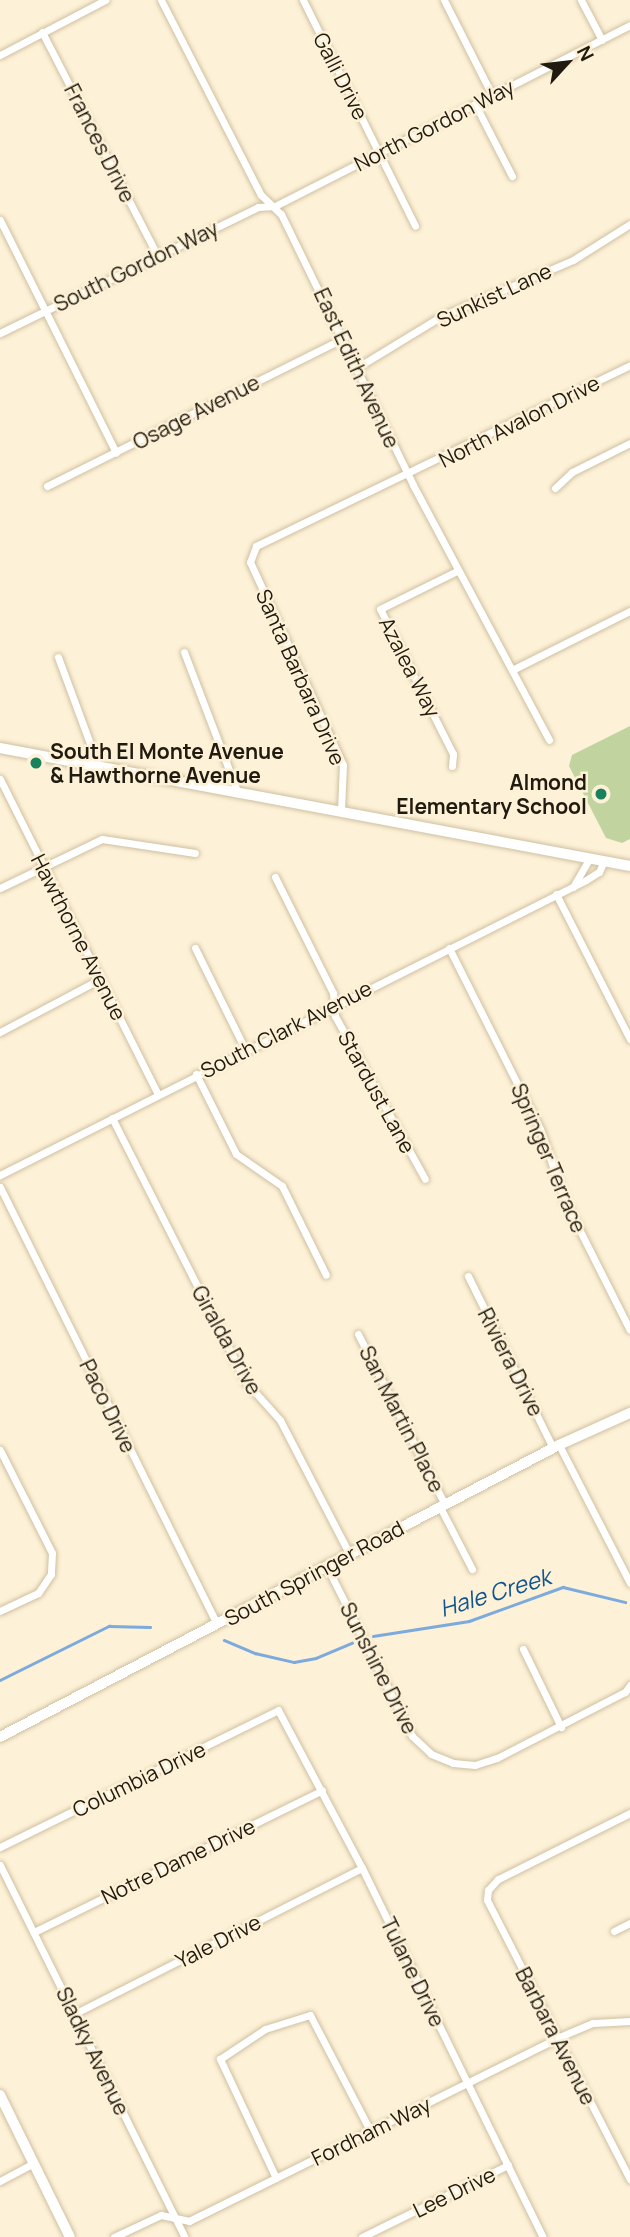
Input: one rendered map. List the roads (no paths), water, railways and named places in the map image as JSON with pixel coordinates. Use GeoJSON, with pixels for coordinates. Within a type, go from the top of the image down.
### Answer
{"type":"FeatureCollection","features":[{"type":"Feature","properties":{"kind":"street"},"geometry":{"type":"LineString","coordinates":[[0,55],[105,0]]}},
{"type":"Feature","properties":{"kind":"street","name":"East Edith Avenue"},"geometry":{"type":"LineString","coordinates":[[161,0],[261,195],[275,206],[344,338],[408,476],[549,740]]}},
{"type":"Feature","properties":{"kind":"street","name":"Galli Drive"},"geometry":{"type":"LineString","coordinates":[[303,0],[415,226]]}},
{"type":"Feature","properties":{"kind":"street"},"geometry":{"type":"LineString","coordinates":[[444,0],[492,96]]}},
{"type":"Feature","properties":{"kind":"street"},"geometry":{"type":"LineString","coordinates":[[581,0],[602,40]]}},
{"type":"Feature","properties":{"kind":"street","name":"North Gordon Way"},"geometry":{"type":"LineString","coordinates":[[275,206],[630,25]]}},
{"type":"Feature","properties":{"kind":"street","name":"Frances Drive"},"geometry":{"type":"LineString","coordinates":[[42,32],[157,255]]}},
{"type":"Feature","properties":{"kind":"street"},"geometry":{"type":"LineString","coordinates":[[475,104],[512,176]]}},
{"type":"Feature","properties":{"kind":"street","name":"South Gordon Way"},"geometry":{"type":"LineString","coordinates":[[0,333],[258,207],[275,206]]}},
{"type":"Feature","properties":{"kind":"street"},"geometry":{"type":"LineString","coordinates":[[0,220],[116,453]]}},
{"type":"Feature","properties":{"kind":"street","name":"Sunkist Lane"},"geometry":{"type":"LineString","coordinates":[[358,367],[440,317],[573,260],[630,225]]}},
{"type":"Feature","properties":{"kind":"street","name":"Osage Avenue"},"geometry":{"type":"LineString","coordinates":[[47,486],[344,338]]}},
{"type":"Feature","properties":{"kind":"street","name":"North Avalon Drive"},"geometry":{"type":"LineString","coordinates":[[256,547],[408,476],[630,365]]}},
{"type":"Feature","properties":{"kind":"street"},"geometry":{"type":"LineString","coordinates":[[555,488],[572,472],[630,443]]}},
{"type":"Feature","properties":{"kind":"street","name":"Santa Barbara Drive"},"geometry":{"type":"LineString","coordinates":[[256,547],[250,562],[342,765],[341,810]]}},
{"type":"Feature","properties":{"kind":"street","name":"Azalea Way"},"geometry":{"type":"LineString","coordinates":[[452,766],[453,754],[380,609],[457,571]]}},
{"type":"Feature","properties":{"kind":"street"},"geometry":{"type":"LineString","coordinates":[[512,670],[630,611]]}},
{"type":"Feature","properties":{"kind":"street"},"geometry":{"type":"LineString","coordinates":[[184,652],[237,791]]}},
{"type":"Feature","properties":{"kind":"street"},"geometry":{"type":"LineString","coordinates":[[58,657],[99,768]]}},
{"type":"Feature","properties":{"kind":"street"},"geometry":{"type":"LineString","coordinates":[[0,748],[630,866]]}},
{"type":"Feature","properties":{"kind":"street","name":"Hawthorne Avenue"},"geometry":{"type":"LineString","coordinates":[[0,779],[158,1094]]}},
{"type":"Feature","properties":{"kind":"street"},"geometry":{"type":"LineString","coordinates":[[0,888],[102,839],[195,853]]}},
{"type":"Feature","properties":{"kind":"street"},"geometry":{"type":"LineString","coordinates":[[573,887],[590,858]]}},
{"type":"Feature","properties":{"kind":"street","name":"South Clark Avenue"},"geometry":{"type":"LineString","coordinates":[[0,1175],[334,1004],[573,887],[599,872],[604,861]]}},
{"type":"Feature","properties":{"kind":"street","name":"Stardust Lane"},"geometry":{"type":"LineString","coordinates":[[275,877],[333,993],[334,1004],[383,1109],[425,1179]]}},
{"type":"Feature","properties":{"kind":"street"},"geometry":{"type":"LineString","coordinates":[[556,894],[630,1039]]}},
{"type":"Feature","properties":{"kind":"street"},"geometry":{"type":"LineString","coordinates":[[195,948],[245,1049]]}},
{"type":"Feature","properties":{"kind":"street","name":"Springer Terrace"},"geometry":{"type":"LineString","coordinates":[[449,948],[540,1129],[560,1191],[630,1329]]}},
{"type":"Feature","properties":{"kind":"street"},"geometry":{"type":"LineString","coordinates":[[0,1032],[100,979]]}},
{"type":"Feature","properties":{"kind":"street"},"geometry":{"type":"LineString","coordinates":[[196,1074],[236,1154],[282,1186],[326,1275]]}},
{"type":"Feature","properties":{"kind":"street","name":"Giralda Drive"},"geometry":{"type":"LineString","coordinates":[[112,1118],[246,1382],[280,1420],[350,1555]]}},
{"type":"Feature","properties":{"kind":"street","name":"Paco Drive"},"geometry":{"type":"LineString","coordinates":[[0,1187],[217,1624]]}},
{"type":"Feature","properties":{"kind":"street","name":"Riviera Drive"},"geometry":{"type":"LineString","coordinates":[[468,1276],[556,1447]]}},
{"type":"Feature","properties":{"kind":"street","name":"San Martin Place"},"geometry":{"type":"LineString","coordinates":[[358,1334],[472,1569]]}},
{"type":"Feature","properties":{"kind":"street","name":"South Springer Road"},"geometry":{"type":"LineString","coordinates":[[0,1737],[556,1447],[630,1413]]}},
{"type":"Feature","properties":{"kind":"street"},"geometry":{"type":"LineString","coordinates":[[556,1447],[630,1583]]}},
{"type":"Feature","properties":{"kind":"street"},"geometry":{"type":"LineString","coordinates":[[0,1450],[52,1553],[51,1574],[38,1593],[0,1611]]}},
{"type":"Feature","properties":{"kind":"street","name":"Sunshine Drive"},"geometry":{"type":"LineString","coordinates":[[327,1567],[412,1736],[431,1754],[453,1763],[475,1765],[561,1727],[630,1685]]}},
{"type":"Feature","properties":{"kind":"street"},"geometry":{"type":"LineString","coordinates":[[523,1649],[561,1727]]}},
{"type":"Feature","properties":{"kind":"street","name":"Tulane Drive"},"geometry":{"type":"LineString","coordinates":[[278,1710],[362,1868],[543,2237]]}},
{"type":"Feature","properties":{"kind":"street","name":"Columbia Drive"},"geometry":{"type":"LineString","coordinates":[[0,1847],[278,1710]]}},
{"type":"Feature","properties":{"kind":"street","name":"Notre Dame Drive"},"geometry":{"type":"LineString","coordinates":[[34,1933],[322,1790]]}},
{"type":"Feature","properties":{"kind":"street","name":"Barbara Avenue"},"geometry":{"type":"LineString","coordinates":[[630,1813],[498,1879],[488,1890],[489,1908],[630,2179]]}},
{"type":"Feature","properties":{"kind":"street","name":"Sladky Avenue"},"geometry":{"type":"LineString","coordinates":[[0,1865],[185,2237]]}},
{"type":"Feature","properties":{"kind":"street","name":"Yale Drive"},"geometry":{"type":"LineString","coordinates":[[74,2014],[362,1868]]}},
{"type":"Feature","properties":{"kind":"street"},"geometry":{"type":"LineString","coordinates":[[614,1931],[630,1923]]}},
{"type":"Feature","properties":{"kind":"street"},"geometry":{"type":"LineString","coordinates":[[276,2178],[220,2059],[265,2029],[310,2015],[371,2132]]}},
{"type":"Feature","properties":{"kind":"street","name":"Fordham Way"},"geometry":{"type":"LineString","coordinates":[[114,2237],[161,2216],[189,2221],[557,2038],[593,2023],[630,2021]]}},
{"type":"Feature","properties":{"kind":"street"},"geometry":{"type":"LineString","coordinates":[[0,2095],[70,2237]]}},
{"type":"Feature","properties":{"kind":"street"},"geometry":{"type":"LineString","coordinates":[[621,2161],[630,2156]]}},
{"type":"Feature","properties":{"kind":"street"},"geometry":{"type":"LineString","coordinates":[[0,2181],[34,2163]]}},
{"type":"Feature","properties":{"kind":"street","name":"Lee Drive"},"geometry":{"type":"LineString","coordinates":[[362,2237],[508,2165]]}},
{"type":"Feature","properties":{"kind":"waterway","name":"Hale Creek"},"geometry":{"type":"LineString","coordinates":[[373,1636],[469,1621],[563,1587],[625,1602]]}},
{"type":"Feature","properties":{"kind":"waterway","name":"Hale Creek"},"geometry":{"type":"LineString","coordinates":[[0,1680],[109,1626],[150,1627]]}},
{"type":"Feature","properties":{"kind":"waterway","name":"Hale Creek"},"geometry":{"type":"LineString","coordinates":[[224,1640],[255,1653],[294,1662],[316,1658],[352,1643]]}},
{"type":"Feature","properties":{"kind":"place","name":"South El Monte Avenue & Hawthorne Avenue"},"geometry":{"type":"Point","coordinates":[36,763]}},
{"type":"Feature","properties":{"kind":"place","name":"Almond Elementary School"},"geometry":{"type":"Point","coordinates":[601,794]}}]}
